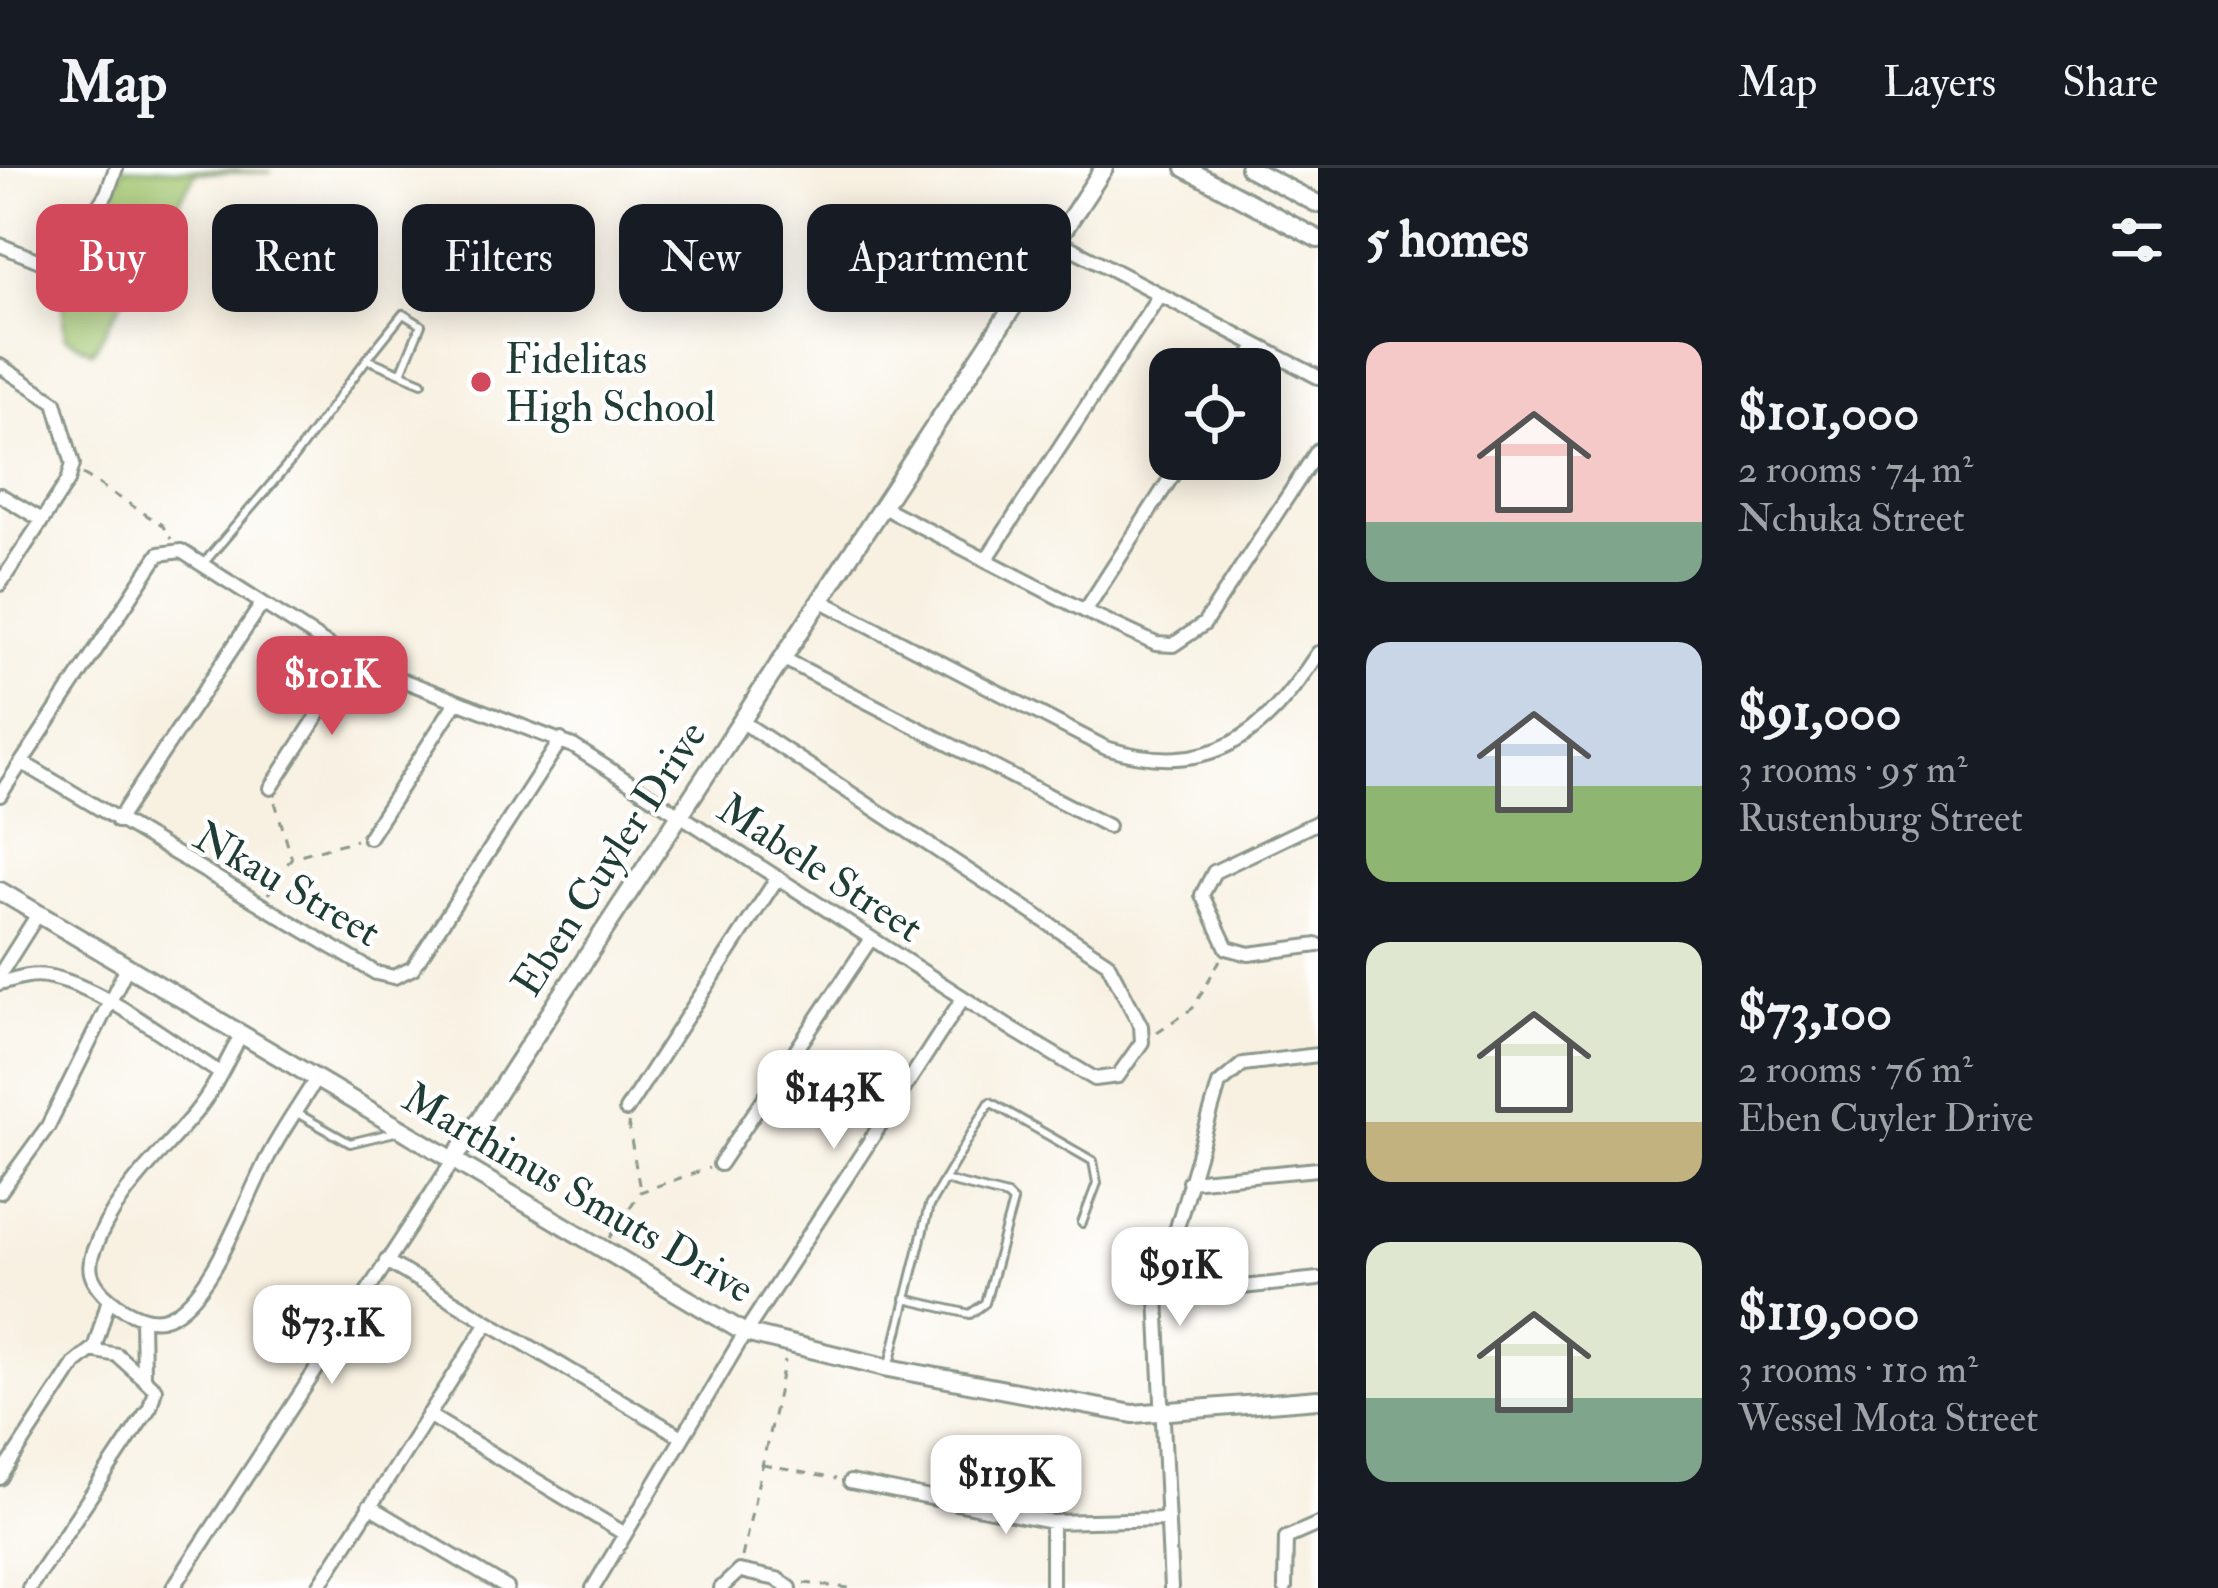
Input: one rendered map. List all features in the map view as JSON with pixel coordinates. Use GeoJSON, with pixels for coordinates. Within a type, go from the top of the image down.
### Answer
{"type":"FeatureCollection","features":[{"type":"Feature","properties":{"kind":"street"},"geometry":{"type":"LineString","coordinates":[[0,245],[42,262],[64,259],[107,193],[116,168]]}},
{"type":"Feature","properties":{"kind":"street","name":"Eben Cuyler Drive"},"geometry":{"type":"LineString","coordinates":[[1071,218],[1104,168]]}},
{"type":"Feature","properties":{"kind":"street"},"geometry":{"type":"LineString","coordinates":[[1185,168],[1318,238]]}},
{"type":"Feature","properties":{"kind":"street"},"geometry":{"type":"LineString","coordinates":[[1249,168],[1313,198]]}},
{"type":"Feature","properties":{"kind":"street"},"geometry":{"type":"LineString","coordinates":[[1071,248],[1318,377]]}},
{"type":"Feature","properties":{"kind":"street"},"geometry":{"type":"LineString","coordinates":[[986,560],[1160,294]]}},
{"type":"Feature","properties":{"kind":"street","name":"Eben Cuyler Drive"},"geometry":{"type":"LineString","coordinates":[[173,1588],[1009,312]]}},
{"type":"Feature","properties":{"kind":"street"},"geometry":{"type":"LineString","coordinates":[[0,366],[55,402],[73,464],[68,482],[0,584]]}},
{"type":"Feature","properties":{"kind":"street"},"geometry":{"type":"LineString","coordinates":[[881,506],[1156,644],[1191,637],[1318,450]]}},
{"type":"Feature","properties":{"kind":"street"},"geometry":{"type":"LineString","coordinates":[[1085,611],[1169,480]]}},
{"type":"Feature","properties":{"kind":"street"},"geometry":{"type":"LineString","coordinates":[[0,495],[42,520]]}},
{"type":"Feature","properties":{"kind":"street"},"geometry":{"type":"LineString","coordinates":[[0,795],[159,554],[173,549]]}},
{"type":"Feature","properties":{"kind":"street","name":"Mabele Street"},"geometry":{"type":"LineString","coordinates":[[173,549],[189,554],[353,661],[561,740],[1095,1079],[1113,1080],[1142,1042]]}},
{"type":"Feature","properties":{"kind":"street"},"geometry":{"type":"LineString","coordinates":[[820,600],[1106,748],[1158,760],[1193,756],[1250,735],[1284,704],[1318,652]]}},
{"type":"Feature","properties":{"kind":"street"},"geometry":{"type":"LineString","coordinates":[[117,821],[262,604]]}},
{"type":"Feature","properties":{"kind":"street"},"geometry":{"type":"LineString","coordinates":[[782,658],[1108,826]]}},
{"type":"Feature","properties":{"kind":"street"},"geometry":{"type":"LineString","coordinates":[[271,788],[353,661]]}},
{"type":"Feature","properties":{"kind":"street"},"geometry":{"type":"LineString","coordinates":[[369,837],[457,702]]}},
{"type":"Feature","properties":{"kind":"street"},"geometry":{"type":"LineString","coordinates":[[741,721],[1101,957],[1125,988],[1141,1026],[1142,1042]]}},
{"type":"Feature","properties":{"kind":"street","name":"Nkau Street"},"geometry":{"type":"LineString","coordinates":[[22,763],[376,973],[406,974],[561,740]]}},
{"type":"Feature","properties":{"kind":"street"},"geometry":{"type":"LineString","coordinates":[[1318,822],[1207,878],[1202,895],[1227,948],[1249,954],[1318,945]]}},
{"type":"Feature","properties":{"kind":"street"},"geometry":{"type":"LineString","coordinates":[[626,1110],[776,880]]}},
{"type":"Feature","properties":{"kind":"street","name":"Marthinus Smuts Drive"},"geometry":{"type":"LineString","coordinates":[[0,891],[746,1333],[1066,1405],[1160,1414],[1318,1399]]}},
{"type":"Feature","properties":{"kind":"street"},"geometry":{"type":"LineString","coordinates":[[0,979],[38,914]]}},
{"type":"Feature","properties":{"kind":"street"},"geometry":{"type":"LineString","coordinates":[[720,1164],[870,940]]}},
{"type":"Feature","properties":{"kind":"street"},"geometry":{"type":"LineString","coordinates":[[0,1192],[48,1126],[127,967]]}},
{"type":"Feature","properties":{"kind":"street"},"geometry":{"type":"LineString","coordinates":[[0,979],[52,976],[107,1003],[220,1073]]}},
{"type":"Feature","properties":{"kind":"street"},"geometry":{"type":"LineString","coordinates":[[593,1588],[746,1333],[963,998]]}},
{"type":"Feature","properties":{"kind":"street"},"geometry":{"type":"LineString","coordinates":[[241,1034],[194,1114],[126,1191],[101,1235],[90,1276],[109,1299],[142,1317],[165,1319],[188,1303],[232,1237],[268,1157],[316,1079]]}},
{"type":"Feature","properties":{"kind":"street"},"geometry":{"type":"LineString","coordinates":[[1171,1588],[1157,1296],[1189,1181],[1227,1074],[1243,1064],[1318,1055]]}},
{"type":"Feature","properties":{"kind":"street"},"geometry":{"type":"LineString","coordinates":[[1189,1181],[1318,1169]]}},
{"type":"Feature","properties":{"kind":"street"},"geometry":{"type":"LineString","coordinates":[[386,1261],[682,1437]]}},
{"type":"Feature","properties":{"kind":"street"},"geometry":{"type":"LineString","coordinates":[[1157,1296],[1318,1279]]}},
{"type":"Feature","properties":{"kind":"street"},"geometry":{"type":"LineString","coordinates":[[0,1478],[75,1363],[94,1349],[109,1299]]}},
{"type":"Feature","properties":{"kind":"street"},"geometry":{"type":"LineString","coordinates":[[142,1317],[143,1376]]}},
{"type":"Feature","properties":{"kind":"street"},"geometry":{"type":"LineString","coordinates":[[318,1588],[487,1324]]}},
{"type":"Feature","properties":{"kind":"street"},"geometry":{"type":"LineString","coordinates":[[29,1588],[150,1407],[155,1389],[117,1354],[94,1349]]}},
{"type":"Feature","properties":{"kind":"street"},"geometry":{"type":"LineString","coordinates":[[428,1415],[625,1534]]}},
{"type":"Feature","properties":{"kind":"street"},"geometry":{"type":"LineString","coordinates":[[850,1482],[1052,1522],[1168,1519]]}},
{"type":"Feature","properties":{"kind":"street"},"geometry":{"type":"LineString","coordinates":[[369,1506],[507,1588]]}},
{"type":"Feature","properties":{"kind":"street"},"geometry":{"type":"LineString","coordinates":[[1052,1522],[1052,1588]]}},
{"type":"Feature","properties":{"kind":"street"},"geometry":{"type":"LineString","coordinates":[[1285,1588],[1286,1538],[1318,1524]]}},
{"type":"Feature","properties":{"kind":"street"},"geometry":{"type":"LineString","coordinates":[[721,1588],[739,1570],[794,1588]]}},
{"type":"Feature","properties":{"kind":"lane"},"geometry":{"type":"LineString","coordinates":[[203,564],[403,314],[421,328],[401,373]]}},
{"type":"Feature","properties":{"kind":"lane"},"geometry":{"type":"LineString","coordinates":[[367,359],[422,382]]}},
{"type":"Feature","properties":{"kind":"lane"},"geometry":{"type":"LineString","coordinates":[[889,1368],[929,1206],[990,1102],[1093,1160],[1097,1183],[1082,1223]]}},
{"type":"Feature","properties":{"kind":"lane"},"geometry":{"type":"LineString","coordinates":[[295,1112],[350,1143],[401,1130]]}},
{"type":"Feature","properties":{"kind":"lane"},"geometry":{"type":"LineString","coordinates":[[905,1299],[970,1314],[985,1303],[1013,1202],[1007,1196],[944,1180]]}},
{"type":"Feature","properties":{"kind":"path"},"geometry":{"type":"LineString","coordinates":[[73,464],[161,525],[173,549]]}},
{"type":"Feature","properties":{"kind":"path"},"geometry":{"type":"LineString","coordinates":[[271,788],[292,857]]}},
{"type":"Feature","properties":{"kind":"path"},"geometry":{"type":"LineString","coordinates":[[261,906],[292,857],[369,837]]}},
{"type":"Feature","properties":{"kind":"path"},"geometry":{"type":"LineString","coordinates":[[1142,1042],[1193,1008],[1227,948]]}},
{"type":"Feature","properties":{"kind":"path"},"geometry":{"type":"LineString","coordinates":[[626,1110],[640,1192]]}},
{"type":"Feature","properties":{"kind":"path"},"geometry":{"type":"LineString","coordinates":[[603,1250],[640,1192],[720,1164]]}},
{"type":"Feature","properties":{"kind":"path"},"geometry":{"type":"LineString","coordinates":[[739,1570],[788,1345]]}},
{"type":"Feature","properties":{"kind":"path"},"geometry":{"type":"LineString","coordinates":[[762,1464],[850,1482]]}},
{"type":"Feature","properties":{"kind":"path"},"geometry":{"type":"LineString","coordinates":[[794,1588],[808,1580],[849,1588]]}},
{"type":"Feature","properties":{"kind":"green space"},"geometry":{"type":"Polygon","coordinates":[[[122,168],[272,172],[196,172],[178,204],[110,202],[122,168]]]}},
{"type":"Feature","properties":{"kind":"green space"},"geometry":{"type":"Polygon","coordinates":[[[63,312],[116,312],[93,352],[65,337],[63,312]]]}},
{"type":"Feature","properties":{"kind":"place","name":"Fidelitas High School"},"geometry":{"type":"Point","coordinates":[481,382]}}]}
